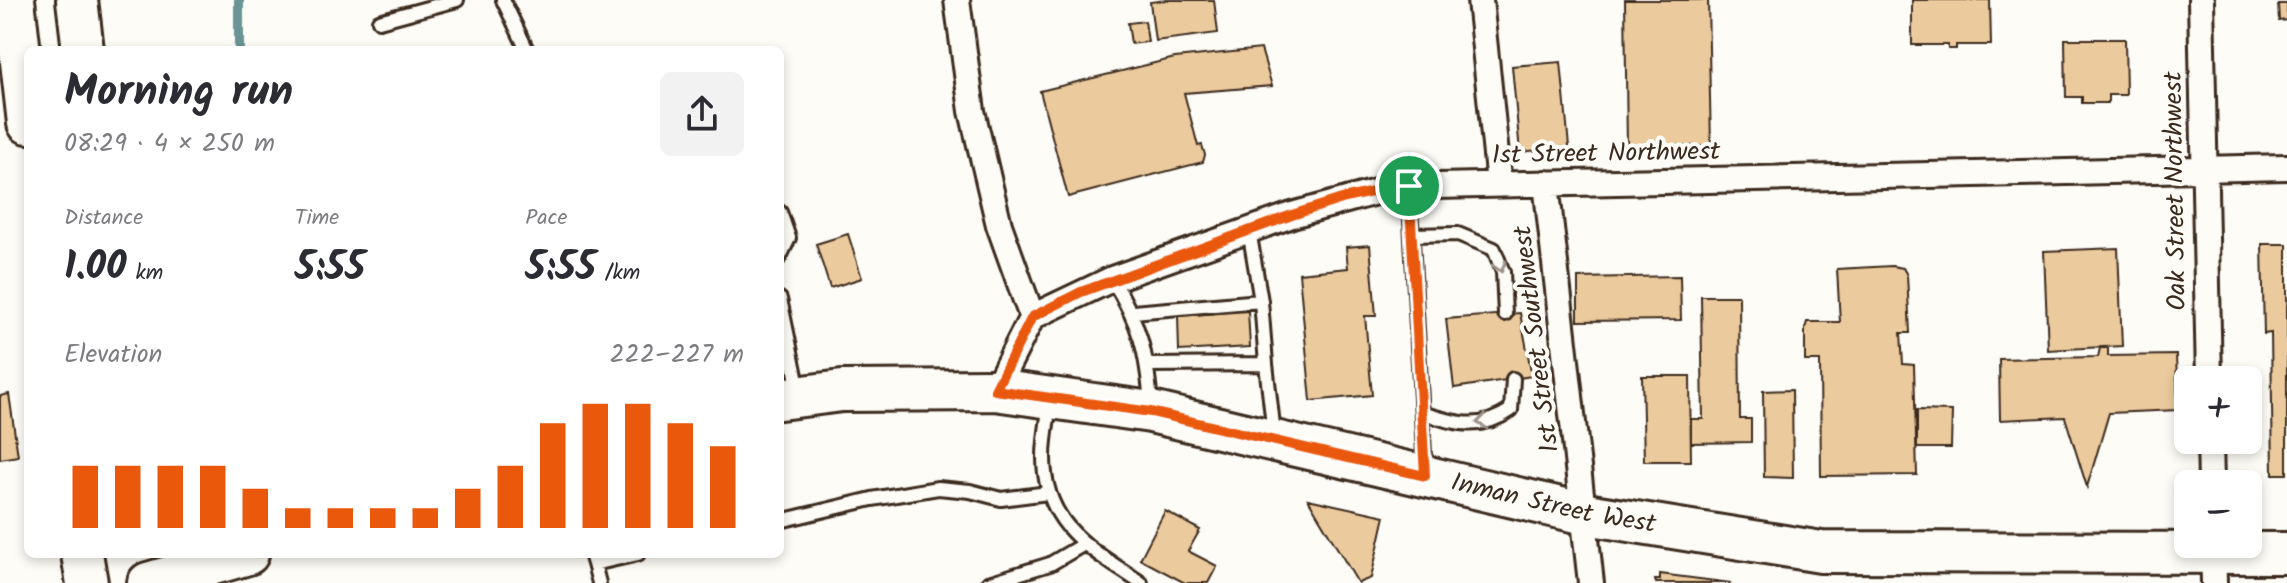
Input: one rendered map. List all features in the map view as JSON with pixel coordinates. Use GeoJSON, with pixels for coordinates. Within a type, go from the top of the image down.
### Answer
{"type":"FeatureCollection","features":[{"type":"Feature","properties":{"kind":"main road"},"geometry":{"type":"LineString","coordinates":[[14,0],[24,88]]}},
{"type":"Feature","properties":{"kind":"main road"},"geometry":{"type":"LineString","coordinates":[[77,0],[83,46]]}},
{"type":"Feature","properties":{"kind":"main road","name":"Inman Street West"},"geometry":{"type":"LineString","coordinates":[[790,398],[842,391],[995,390],[1151,412],[1586,514],[1821,552],[2213,561],[2287,553]]}},
{"type":"Feature","properties":{"kind":"main road"},"geometry":{"type":"LineString","coordinates":[[83,558],[87,583]]}},
{"type":"Feature","properties":{"kind":"main road"},"geometry":{"type":"LineString","coordinates":[[145,558],[148,583],[234,558]]}},
{"type":"Feature","properties":{"kind":"street"},"geometry":{"type":"LineString","coordinates":[[957,0],[972,111],[999,225],[1032,317],[995,390]]}},
{"type":"Feature","properties":{"kind":"street"},"geometry":{"type":"LineString","coordinates":[[1480,0],[1499,184]]}},
{"type":"Feature","properties":{"kind":"street","name":"Oak Street Northwest"},"geometry":{"type":"LineString","coordinates":[[2201,0],[2209,366]]}},
{"type":"Feature","properties":{"kind":"street","name":"1st Street Northwest"},"geometry":{"type":"LineString","coordinates":[[1032,317],[1112,279],[1342,199],[1394,187],[2287,167]]}},
{"type":"Feature","properties":{"kind":"street","name":"1st Street Southwest"},"geometry":{"type":"LineString","coordinates":[[1546,183],[1586,514],[1591,583]]}},
{"type":"Feature","properties":{"kind":"lane"},"geometry":{"type":"LineString","coordinates":[[379,21],[457,0]]}},
{"type":"Feature","properties":{"kind":"lane"},"geometry":{"type":"LineString","coordinates":[[503,0],[525,46]]}},
{"type":"Feature","properties":{"kind":"lane"},"geometry":{"type":"LineString","coordinates":[[1409,186],[1425,476]]}},
{"type":"Feature","properties":{"kind":"lane"},"geometry":{"type":"LineString","coordinates":[[784,224],[789,238],[784,249]]}},
{"type":"Feature","properties":{"kind":"lane"},"geometry":{"type":"LineString","coordinates":[[1249,230],[1261,301],[1275,441]]}},
{"type":"Feature","properties":{"kind":"lane"},"geometry":{"type":"LineString","coordinates":[[1412,235],[1458,234],[1494,249],[1503,272],[1505,314]]}},
{"type":"Feature","properties":{"kind":"lane"},"geometry":{"type":"LineString","coordinates":[[1112,279],[1133,312],[1148,365],[1151,412]]}},
{"type":"Feature","properties":{"kind":"lane"},"geometry":{"type":"LineString","coordinates":[[1133,312],[1261,301]]}},
{"type":"Feature","properties":{"kind":"lane"},"geometry":{"type":"LineString","coordinates":[[784,339],[790,398]]}},
{"type":"Feature","properties":{"kind":"lane"},"geometry":{"type":"LineString","coordinates":[[1148,365],[1266,364]]}},
{"type":"Feature","properties":{"kind":"lane"},"geometry":{"type":"LineString","coordinates":[[1422,413],[1460,425],[1495,421],[1511,410],[1513,379]]}},
{"type":"Feature","properties":{"kind":"lane"},"geometry":{"type":"LineString","coordinates":[[1050,398],[1044,456],[1048,493],[1065,526],[1084,544],[1141,583]]}},
{"type":"Feature","properties":{"kind":"lane"},"geometry":{"type":"LineString","coordinates":[[784,520],[872,499],[938,488],[970,491],[1001,499],[1048,493]]}},
{"type":"Feature","properties":{"kind":"lane"},"geometry":{"type":"LineString","coordinates":[[988,583],[1050,564],[1084,544]]}},
{"type":"Feature","properties":{"kind":"lane"},"geometry":{"type":"LineString","coordinates":[[593,559],[599,583]]}},
{"type":"Feature","properties":{"kind":"building"},"geometry":{"type":"Polygon","coordinates":[[[1214,0],[1218,33],[1155,41],[1150,2],[1214,0]]]}},
{"type":"Feature","properties":{"kind":"building"},"geometry":{"type":"Polygon","coordinates":[[[1625,0],[1708,0],[1711,146],[1627,147],[1625,0]]]}},
{"type":"Feature","properties":{"kind":"building"},"geometry":{"type":"Polygon","coordinates":[[[1912,0],[1990,0],[1991,45],[1956,45],[1956,49],[1948,49],[1948,45],[1912,45],[1912,0]]]}},
{"type":"Feature","properties":{"kind":"building"},"geometry":{"type":"Polygon","coordinates":[[[2278,4],[2287,4],[2287,20],[2279,21],[2278,4]]]}},
{"type":"Feature","properties":{"kind":"building"},"geometry":{"type":"Polygon","coordinates":[[[1145,21],[1148,42],[1131,44],[1128,23],[1145,21]]]}},
{"type":"Feature","properties":{"kind":"building"},"geometry":{"type":"Polygon","coordinates":[[[2065,39],[2125,39],[2126,95],[2108,95],[2108,103],[2082,103],[2082,97],[2066,97],[2065,39]]]}},
{"type":"Feature","properties":{"kind":"building"},"geometry":{"type":"Polygon","coordinates":[[[1261,49],[1272,86],[1184,93],[1198,146],[1202,145],[1205,155],[1203,162],[1068,197],[1040,91],[1175,58],[1261,49]]]}},
{"type":"Feature","properties":{"kind":"building"},"geometry":{"type":"Polygon","coordinates":[[[1561,62],[1569,147],[1520,152],[1512,66],[1561,62]]]}},
{"type":"Feature","properties":{"kind":"building"},"geometry":{"type":"Polygon","coordinates":[[[848,234],[862,278],[830,288],[816,244],[848,234]]]}},
{"type":"Feature","properties":{"kind":"building"},"geometry":{"type":"Polygon","coordinates":[[[2262,244],[2287,244],[2287,474],[2273,474],[2271,333],[2264,334],[2262,244]]]}},
{"type":"Feature","properties":{"kind":"building"},"geometry":{"type":"Polygon","coordinates":[[[1370,245],[1376,316],[1365,316],[1372,395],[1311,401],[1299,273],[1348,268],[1346,247],[1370,245]]]}},
{"type":"Feature","properties":{"kind":"building"},"geometry":{"type":"Polygon","coordinates":[[[2118,248],[2122,346],[2048,350],[2044,251],[2118,248]]]}},
{"type":"Feature","properties":{"kind":"building"},"geometry":{"type":"Polygon","coordinates":[[[1903,268],[1907,275],[1910,333],[1901,333],[1903,364],[1914,365],[1917,475],[1821,476],[1820,361],[1805,361],[1807,322],[1840,322],[1837,269],[1903,268]]]}},
{"type":"Feature","properties":{"kind":"building"},"geometry":{"type":"Polygon","coordinates":[[[1680,276],[1681,320],[1578,321],[1578,278],[1680,276]]]}},
{"type":"Feature","properties":{"kind":"building"},"geometry":{"type":"Polygon","coordinates":[[[1701,296],[1739,296],[1740,419],[1751,419],[1751,442],[1691,443],[1691,419],[1703,419],[1701,296]]]}},
{"type":"Feature","properties":{"kind":"building"},"geometry":{"type":"Polygon","coordinates":[[[1248,311],[1250,347],[1179,351],[1178,316],[1248,311]]]}},
{"type":"Feature","properties":{"kind":"building"},"geometry":{"type":"Polygon","coordinates":[[[1520,313],[1532,376],[1454,388],[1446,319],[1520,313]]]}},
{"type":"Feature","properties":{"kind":"building"},"geometry":{"type":"Polygon","coordinates":[[[2100,348],[2108,348],[2108,356],[2176,355],[2174,410],[2109,413],[2087,487],[2065,417],[2000,420],[1999,359],[2098,357],[2100,348]]]}},
{"type":"Feature","properties":{"kind":"building"},"geometry":{"type":"Polygon","coordinates":[[[1642,376],[1690,376],[1691,461],[1644,461],[1642,376]]]}},
{"type":"Feature","properties":{"kind":"building"},"geometry":{"type":"Polygon","coordinates":[[[1792,390],[1793,478],[1764,477],[1763,391],[1792,390]]]}},
{"type":"Feature","properties":{"kind":"building"},"geometry":{"type":"Polygon","coordinates":[[[9,394],[18,456],[0,459],[0,396],[9,394]]]}},
{"type":"Feature","properties":{"kind":"building"},"geometry":{"type":"Polygon","coordinates":[[[1917,410],[1952,411],[1951,448],[1917,448],[1917,410]]]}},
{"type":"Feature","properties":{"kind":"building"},"geometry":{"type":"Polygon","coordinates":[[[1308,499],[1385,516],[1371,578],[1358,583],[1308,499]]]}},
{"type":"Feature","properties":{"kind":"building"},"geometry":{"type":"Polygon","coordinates":[[[1165,511],[1200,530],[1188,551],[1217,566],[1208,583],[1185,583],[1140,559],[1165,511]]]}},
{"type":"Feature","properties":{"kind":"building"},"geometry":{"type":"Polygon","coordinates":[[[1660,574],[1731,583],[1656,583],[1655,580],[1660,580],[1660,574]]]}},
{"type":"Feature","properties":{"kind":"waterway"},"geometry":{"type":"LineString","coordinates":[[239,0],[239,46]]}},
{"type":"Feature","properties":{"kind":"route"},"geometry":{"type":"LineString","coordinates":[[1409,186],[1425,476],[1151,412],[995,390],[1032,317],[1081,292],[1292,215],[1342,199],[1409,186]]}}]}
